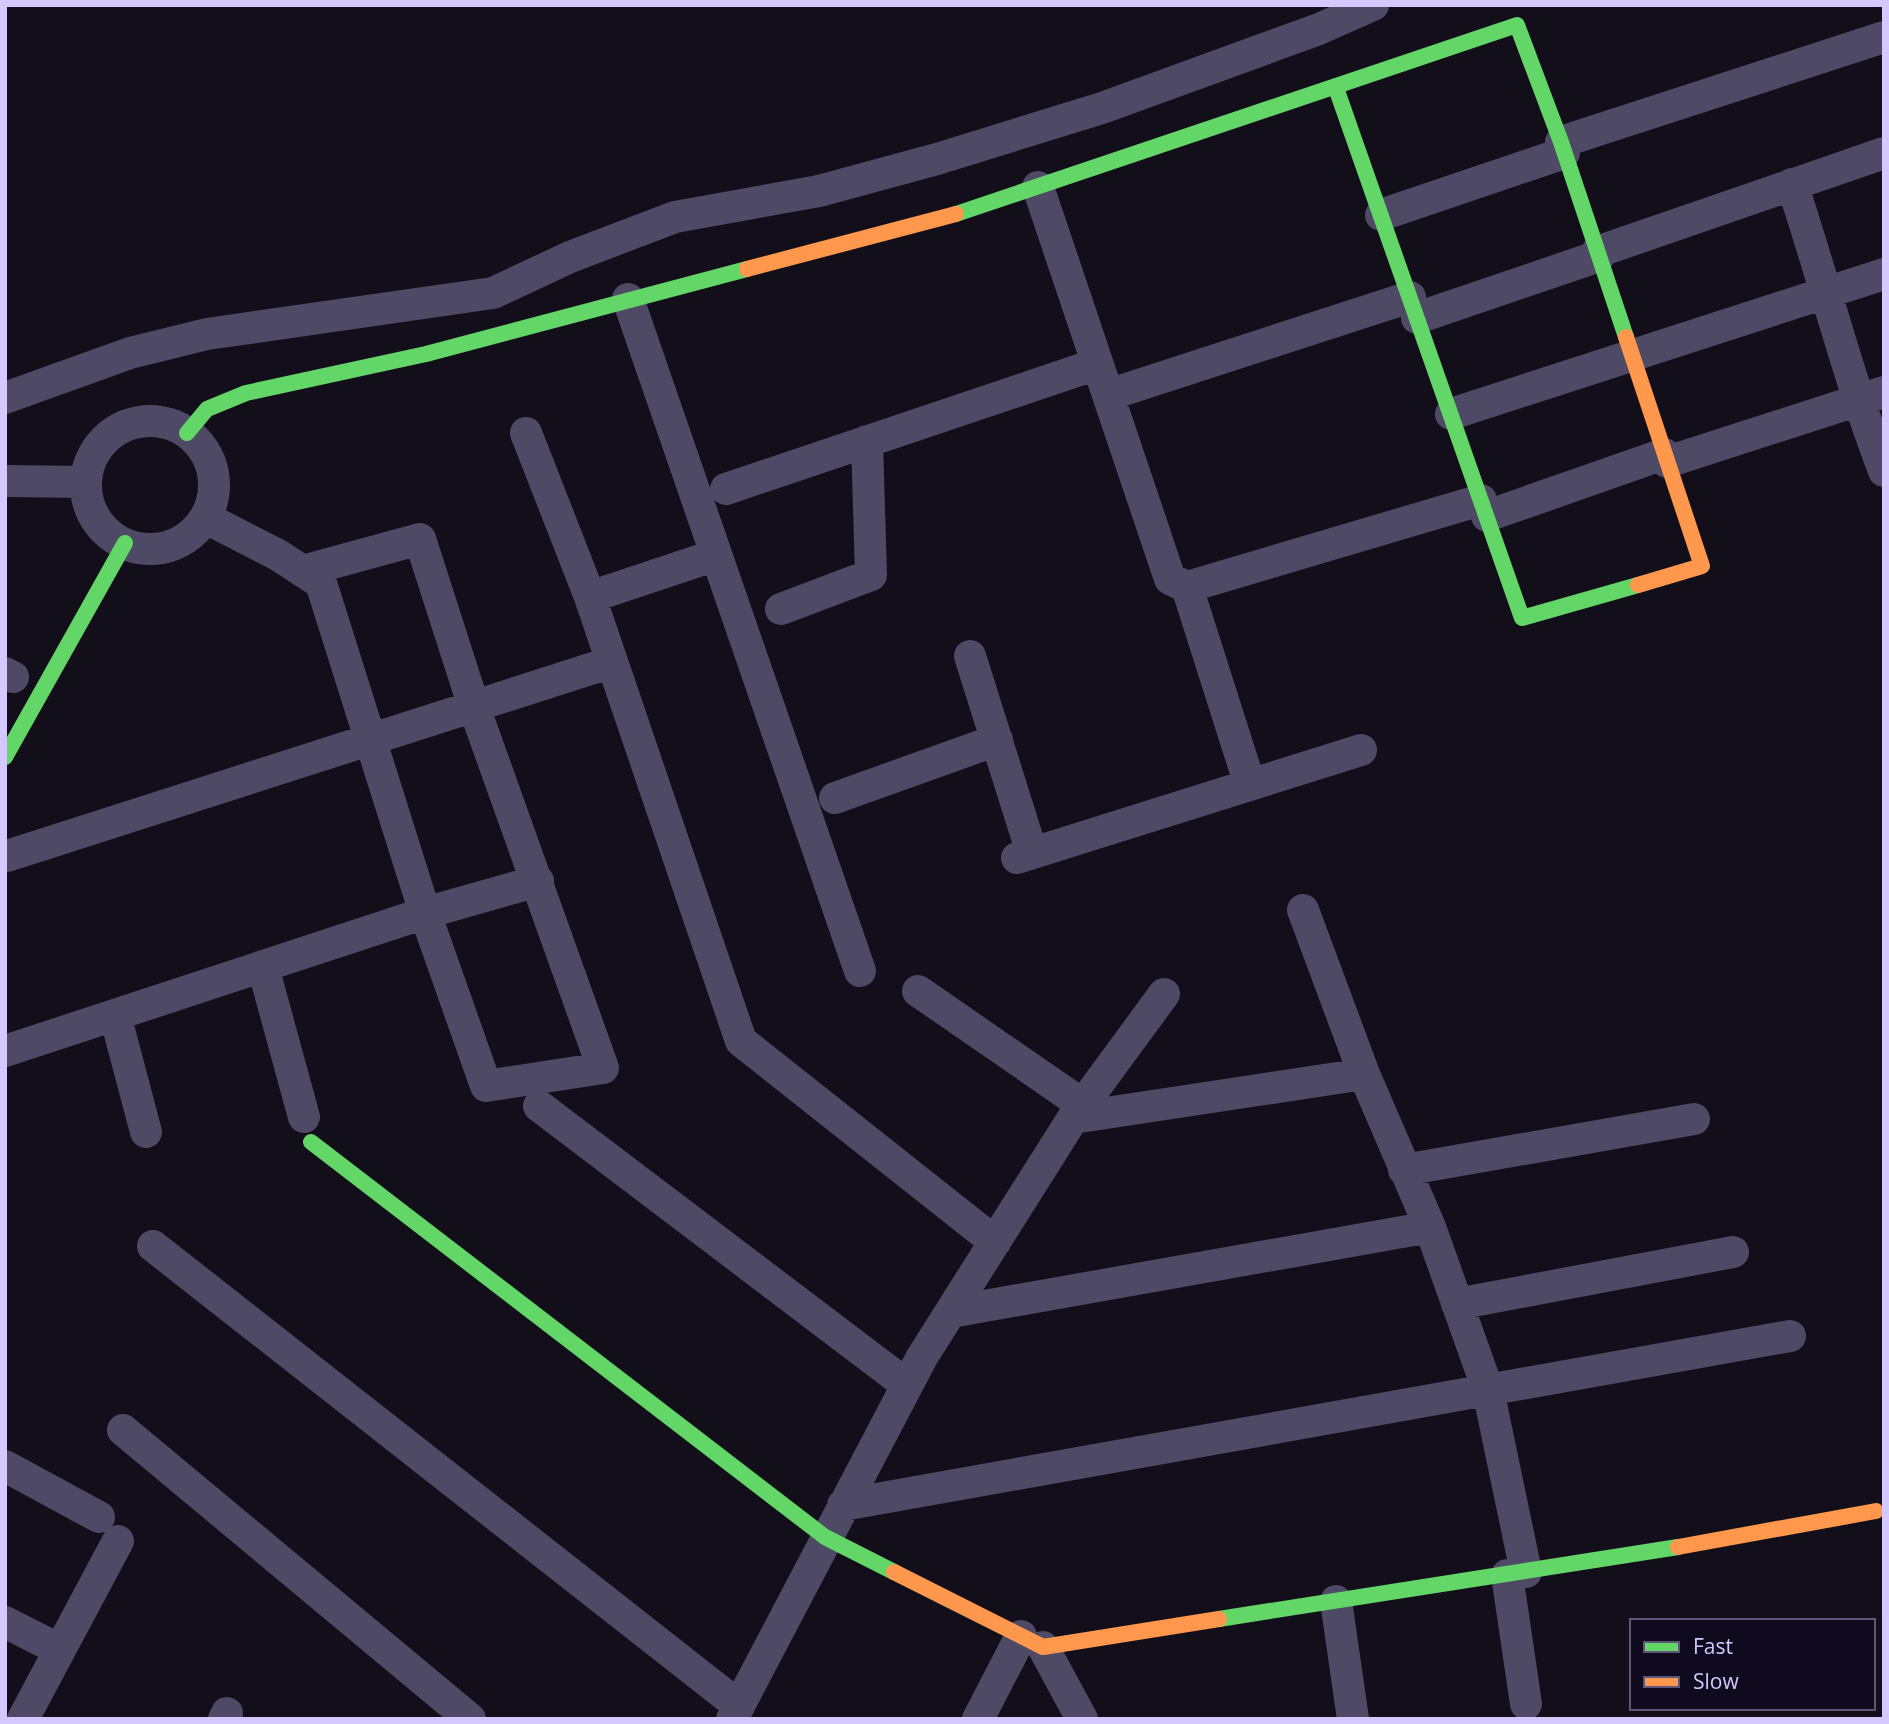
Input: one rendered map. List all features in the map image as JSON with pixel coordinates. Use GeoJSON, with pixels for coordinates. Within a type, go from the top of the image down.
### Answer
{"type":"FeatureCollection","features":[{"type":"Feature","properties":{"kind":"street"},"geometry":{"type":"LineString","coordinates":[[5,398],[130,354],[207,334],[493,293],[570,257],[675,217],[819,191],[937,159],[1102,108],[1319,29],[1373,5]]}},
{"type":"Feature","properties":{"kind":"street"},"geometry":{"type":"LineString","coordinates":[[187,433],[207,409],[246,393],[426,354],[960,213],[1517,25],[1562,147],[1702,566],[1522,618],[1336,88]]}},
{"type":"Feature","properties":{"kind":"street"},"geometry":{"type":"LineString","coordinates":[[1381,215],[1562,147],[1884,37]]}},
{"type":"Feature","properties":{"kind":"street"},"geometry":{"type":"LineString","coordinates":[[1108,395],[1598,254],[1884,153]]}},
{"type":"Feature","properties":{"kind":"street"},"geometry":{"type":"LineString","coordinates":[[1792,184],[1828,292],[1870,397],[1884,471]]}},
{"type":"Feature","properties":{"kind":"street"},"geometry":{"type":"LineString","coordinates":[[1038,187],[1170,579],[1187,587],[1666,458],[1870,397]]}},
{"type":"Feature","properties":{"kind":"street"},"geometry":{"type":"LineString","coordinates":[[1451,415],[1633,358],[1884,274]]}},
{"type":"Feature","properties":{"kind":"street"},"geometry":{"type":"LineString","coordinates":[[628,299],[860,971]]}},
{"type":"Feature","properties":{"kind":"street"},"geometry":{"type":"LineString","coordinates":[[726,489],[1097,364]]}},
{"type":"Feature","properties":{"kind":"street"},"geometry":{"type":"LineString","coordinates":[[157,421],[195,439],[207,456],[214,477],[213,498],[206,517],[191,534],[174,545],[153,549],[125,543],[97,522],[88,503],[86,482],[90,461],[101,444],[117,430],[136,422],[157,421]]}},
{"type":"Feature","properties":{"kind":"street"},"geometry":{"type":"LineString","coordinates":[[526,433],[590,597],[741,1041],[995,1242]]}},
{"type":"Feature","properties":{"kind":"street"},"geometry":{"type":"LineString","coordinates":[[781,609],[871,575],[867,441]]}},
{"type":"Feature","properties":{"kind":"street"},"geometry":{"type":"LineString","coordinates":[[5,481],[86,482]]}},
{"type":"Feature","properties":{"kind":"street"},"geometry":{"type":"LineString","coordinates":[[206,517],[321,583],[425,913],[486,1086],[603,1068],[474,707],[420,539],[303,571]]}},
{"type":"Feature","properties":{"kind":"street"},"geometry":{"type":"LineString","coordinates":[[5,757],[125,543]]}},
{"type":"Feature","properties":{"kind":"street"},"geometry":{"type":"LineString","coordinates":[[590,597],[716,555]]}},
{"type":"Feature","properties":{"kind":"street"},"geometry":{"type":"LineString","coordinates":[[1187,587],[1251,785]]}},
{"type":"Feature","properties":{"kind":"street"},"geometry":{"type":"LineString","coordinates":[[970,656],[997,740],[1025,855],[1361,750]]}},
{"type":"Feature","properties":{"kind":"street"},"geometry":{"type":"LineString","coordinates":[[7,856],[612,662]]}},
{"type":"Feature","properties":{"kind":"street"},"geometry":{"type":"LineString","coordinates":[[835,798],[997,740]]}},
{"type":"Feature","properties":{"kind":"street"},"geometry":{"type":"LineString","coordinates":[[5,1051],[425,913],[538,881]]}},
{"type":"Feature","properties":{"kind":"street"},"geometry":{"type":"LineString","coordinates":[[1303,910],[1364,1074],[1430,1227],[1488,1390],[1516,1573],[1526,1704]]}},
{"type":"Feature","properties":{"kind":"street"},"geometry":{"type":"LineString","coordinates":[[263,967],[307,1129],[825,1537],[1032,1642],[1082,1719]]}},
{"type":"Feature","properties":{"kind":"street"},"geometry":{"type":"LineString","coordinates":[[918,991],[1078,1111],[1364,1074]]}},
{"type":"Feature","properties":{"kind":"street"},"geometry":{"type":"LineString","coordinates":[[153,1246],[736,1712],[825,1537],[907,1385],[1078,1111],[1164,994]]}},
{"type":"Feature","properties":{"kind":"street"},"geometry":{"type":"LineString","coordinates":[[115,1015],[146,1132]]}},
{"type":"Feature","properties":{"kind":"street"},"geometry":{"type":"LineString","coordinates":[[539,1106],[907,1385]]}},
{"type":"Feature","properties":{"kind":"street"},"geometry":{"type":"LineString","coordinates":[[1404,1170],[1694,1119]]}},
{"type":"Feature","properties":{"kind":"street"},"geometry":{"type":"LineString","coordinates":[[951,1312],[1430,1227]]}},
{"type":"Feature","properties":{"kind":"street"},"geometry":{"type":"LineString","coordinates":[[1457,1304],[1733,1252]]}},
{"type":"Feature","properties":{"kind":"street"},"geometry":{"type":"LineString","coordinates":[[843,1506],[1790,1336]]}},
{"type":"Feature","properties":{"kind":"street"},"geometry":{"type":"LineString","coordinates":[[123,1430],[470,1719]]}},
{"type":"Feature","properties":{"kind":"street"},"geometry":{"type":"LineString","coordinates":[[5,1466],[108,1529],[58,1649],[23,1719]]}},
{"type":"Feature","properties":{"kind":"street"},"geometry":{"type":"LineString","coordinates":[[978,1719],[1032,1642],[1336,1601],[1876,1511]]}},
{"type":"Feature","properties":{"kind":"street"},"geometry":{"type":"LineString","coordinates":[[1336,1601],[1353,1719]]}},
{"type":"Feature","properties":{"kind":"street"},"geometry":{"type":"LineString","coordinates":[[5,1622],[58,1649]]}},
{"type":"Feature","properties":{"kind":"traffic: fast"},"geometry":{"type":"LineString","coordinates":[[956,214],[1517,25],[1561,142],[1626,337]]}},
{"type":"Feature","properties":{"kind":"traffic: fast"},"geometry":{"type":"LineString","coordinates":[[1336,88],[1522,618],[1638,585]]}},
{"type":"Feature","properties":{"kind":"traffic: fast"},"geometry":{"type":"LineString","coordinates":[[187,433],[207,409],[246,393],[426,354],[747,269]]}},
{"type":"Feature","properties":{"kind":"traffic: fast"},"geometry":{"type":"LineString","coordinates":[[5,757],[125,543]]}},
{"type":"Feature","properties":{"kind":"traffic: fast"},"geometry":{"type":"LineString","coordinates":[[311,1142],[825,1537],[894,1572]]}},
{"type":"Feature","properties":{"kind":"traffic: fast"},"geometry":{"type":"LineString","coordinates":[[1219,1619],[1678,1547]]}},
{"type":"Feature","properties":{"kind":"traffic: slow"},"geometry":{"type":"LineString","coordinates":[[747,269],[956,214]]}},
{"type":"Feature","properties":{"kind":"traffic: slow"},"geometry":{"type":"LineString","coordinates":[[1626,337],[1702,566],[1638,585]]}},
{"type":"Feature","properties":{"kind":"traffic: slow"},"geometry":{"type":"LineString","coordinates":[[1678,1547],[1876,1511]]}},
{"type":"Feature","properties":{"kind":"traffic: slow"},"geometry":{"type":"LineString","coordinates":[[894,1572],[1043,1647],[1219,1619]]}}]}
